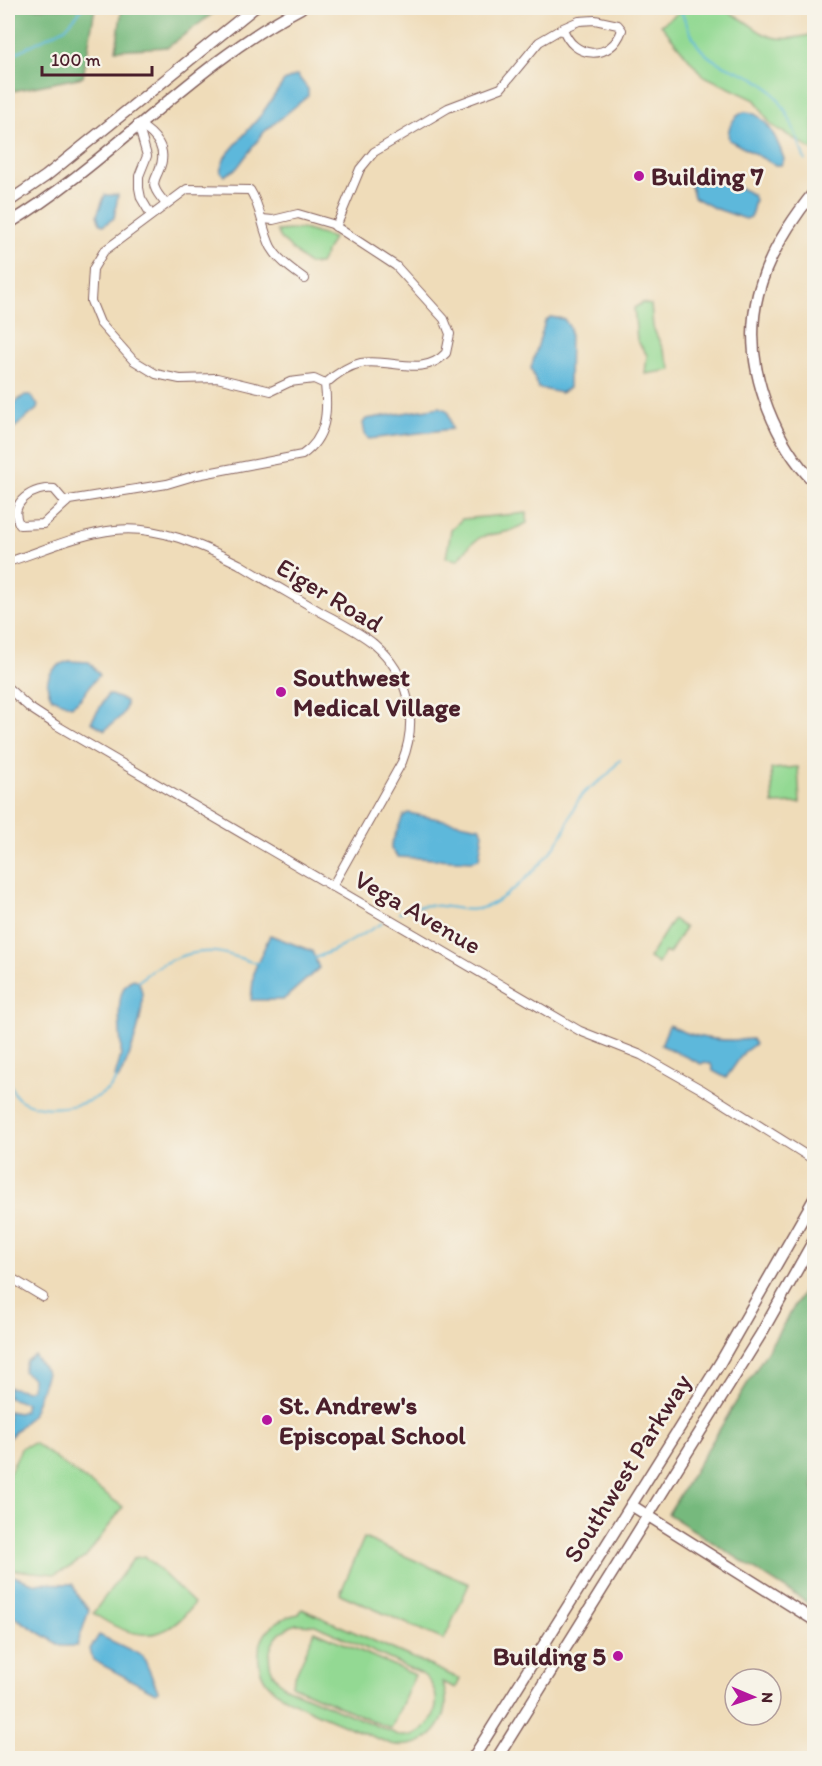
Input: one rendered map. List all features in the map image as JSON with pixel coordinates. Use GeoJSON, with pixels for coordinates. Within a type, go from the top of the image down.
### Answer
{"type":"FeatureCollection","features":[{"type":"Feature","properties":{"kind":"main road"},"geometry":{"type":"LineString","coordinates":[[8,202],[46,176],[254,8]]}},
{"type":"Feature","properties":{"kind":"main road"},"geometry":{"type":"LineString","coordinates":[[8,224],[50,199],[138,124],[224,56],[302,8]]}},
{"type":"Feature","properties":{"kind":"main road"},"geometry":{"type":"LineString","coordinates":[[129,108],[138,124]]}},
{"type":"Feature","properties":{"kind":"main road"},"geometry":{"type":"LineString","coordinates":[[814,192],[786,229],[766,268],[756,301],[752,336],[753,363],[779,437],[814,482]]}},
{"type":"Feature","properties":{"kind":"main road","name":"Southwest Parkway"},"geometry":{"type":"LineString","coordinates":[[473,1758],[720,1363],[814,1199]]}},
{"type":"Feature","properties":{"kind":"main road","name":"Southwest Parkway"},"geometry":{"type":"LineString","coordinates":[[497,1758],[761,1334],[814,1240]]}},
{"type":"Feature","properties":{"kind":"main road"},"geometry":{"type":"LineString","coordinates":[[632,1505],[814,1620]]}},
{"type":"Feature","properties":{"kind":"main road"},"geometry":{"type":"LineString","coordinates":[[529,1668],[546,1679]]}},
{"type":"Feature","properties":{"kind":"street"},"geometry":{"type":"LineString","coordinates":[[336,227],[360,170],[374,152],[448,108],[501,88],[539,42],[563,28],[579,21],[595,20],[618,25],[622,30],[618,40],[609,49],[586,52],[575,48],[566,37],[563,28]]}},
{"type":"Feature","properties":{"kind":"street"},"geometry":{"type":"LineString","coordinates":[[138,124],[154,134],[161,148],[162,160],[154,182],[155,189],[166,204]]}},
{"type":"Feature","properties":{"kind":"street"},"geometry":{"type":"LineString","coordinates":[[138,124],[147,156],[140,176],[139,188],[141,198],[151,215]]}},
{"type":"Feature","properties":{"kind":"street"},"geometry":{"type":"LineString","coordinates":[[305,279],[281,261],[272,247],[250,190],[187,189],[104,251],[93,269],[90,301],[100,323],[133,360],[156,374],[180,379],[217,378],[271,391],[290,382],[302,380],[314,379],[325,384]]}},
{"type":"Feature","properties":{"kind":"street"},"geometry":{"type":"LineString","coordinates":[[262,219],[273,220],[298,214],[336,227],[396,266],[444,319],[450,334],[450,345],[440,360],[431,365],[359,363],[338,373],[325,384]]}},
{"type":"Feature","properties":{"kind":"street"},"geometry":{"type":"LineString","coordinates":[[66,503],[54,489],[44,488],[28,494],[17,507],[16,518],[20,525],[43,524],[66,503],[69,500],[167,484],[197,475],[302,455],[316,445],[324,426],[327,405],[325,384]]}},
{"type":"Feature","properties":{"kind":"street","name":"Eiger Road"},"geometry":{"type":"LineString","coordinates":[[8,562],[101,532],[125,529],[157,532],[219,554],[239,564],[358,634],[382,652],[396,669],[406,689],[410,719],[408,742],[402,762],[332,887]]}},
{"type":"Feature","properties":{"kind":"street","name":"Vega Avenue"},"geometry":{"type":"LineString","coordinates":[[8,688],[41,716],[332,887],[580,1031],[641,1055],[691,1083],[814,1160]]}},
{"type":"Feature","properties":{"kind":"street"},"geometry":{"type":"LineString","coordinates":[[8,1276],[43,1297]]}},
{"type":"Feature","properties":{"kind":"green space"},"geometry":{"type":"Polygon","coordinates":[[[704,6],[718,8],[733,14],[770,36],[795,38],[814,34],[814,151],[771,125],[755,100],[702,75],[661,25],[681,11],[680,8],[704,6]]]}},
{"type":"Feature","properties":{"kind":"green space"},"geometry":{"type":"Polygon","coordinates":[[[8,8],[95,8],[83,77],[8,92],[8,8]]]}},
{"type":"Feature","properties":{"kind":"green space"},"geometry":{"type":"Polygon","coordinates":[[[122,8],[220,8],[168,47],[116,50],[122,8]]]}},
{"type":"Feature","properties":{"kind":"green space"},"geometry":{"type":"Polygon","coordinates":[[[303,229],[333,238],[320,264],[308,264],[281,239],[277,231],[303,229]]]}},
{"type":"Feature","properties":{"kind":"green space"},"geometry":{"type":"Polygon","coordinates":[[[642,303],[651,305],[653,327],[672,370],[645,374],[647,355],[637,340],[634,308],[642,303]]]}},
{"type":"Feature","properties":{"kind":"green space"},"geometry":{"type":"Polygon","coordinates":[[[527,513],[527,523],[510,531],[481,537],[470,545],[458,560],[446,558],[451,530],[462,519],[527,513]]]}},
{"type":"Feature","properties":{"kind":"green space"},"geometry":{"type":"Polygon","coordinates":[[[798,767],[800,803],[773,804],[771,769],[798,767]]]}},
{"type":"Feature","properties":{"kind":"green space"},"geometry":{"type":"Polygon","coordinates":[[[673,919],[685,928],[669,954],[665,952],[658,964],[649,958],[673,919]]]}},
{"type":"Feature","properties":{"kind":"green space"},"geometry":{"type":"Polygon","coordinates":[[[814,1274],[814,1607],[668,1514],[814,1274]]]}},
{"type":"Feature","properties":{"kind":"green space"},"geometry":{"type":"Polygon","coordinates":[[[34,1443],[123,1507],[86,1557],[54,1574],[13,1570],[8,1566],[8,1476],[22,1447],[34,1443]]]}},
{"type":"Feature","properties":{"kind":"green space"},"geometry":{"type":"Polygon","coordinates":[[[364,1538],[469,1584],[444,1640],[340,1594],[364,1538]]]}},
{"type":"Feature","properties":{"kind":"green space"},"geometry":{"type":"Polygon","coordinates":[[[145,1556],[194,1603],[183,1617],[171,1626],[160,1632],[147,1634],[121,1629],[93,1613],[134,1558],[145,1556]]]}},
{"type":"Feature","properties":{"kind":"green space"},"geometry":{"type":"Polygon","coordinates":[[[302,1609],[460,1679],[456,1688],[442,1682],[446,1695],[446,1708],[436,1730],[428,1738],[417,1743],[391,1744],[308,1709],[270,1686],[263,1677],[260,1666],[261,1643],[276,1623],[299,1614],[302,1609]],[[296,1624],[286,1629],[273,1644],[270,1652],[272,1670],[285,1687],[401,1736],[422,1730],[430,1722],[436,1703],[435,1692],[430,1682],[422,1674],[315,1625],[296,1624]]]}},
{"type":"Feature","properties":{"kind":"green space"},"geometry":{"type":"Polygon","coordinates":[[[315,1631],[415,1675],[391,1729],[291,1685],[315,1631]]]}},
{"type":"Feature","properties":{"kind":"water"},"geometry":{"type":"Polygon","coordinates":[[[297,75],[308,89],[308,96],[264,132],[237,168],[224,176],[220,171],[225,157],[261,115],[284,81],[297,75]]]}},
{"type":"Feature","properties":{"kind":"water"},"geometry":{"type":"Polygon","coordinates":[[[744,112],[759,116],[770,128],[784,159],[781,165],[775,165],[729,140],[732,123],[744,112]]]}},
{"type":"Feature","properties":{"kind":"water"},"geometry":{"type":"Polygon","coordinates":[[[708,169],[753,195],[755,200],[751,217],[746,219],[714,208],[694,197],[690,183],[702,170],[708,169]]]}},
{"type":"Feature","properties":{"kind":"water"},"geometry":{"type":"Polygon","coordinates":[[[105,195],[118,195],[114,218],[104,225],[100,224],[97,215],[105,195]]]}},
{"type":"Feature","properties":{"kind":"water"},"geometry":{"type":"Polygon","coordinates":[[[550,317],[564,319],[570,328],[569,388],[561,393],[538,388],[531,368],[545,322],[550,317]]]}},
{"type":"Feature","properties":{"kind":"water"},"geometry":{"type":"Polygon","coordinates":[[[25,395],[30,395],[38,405],[37,409],[8,433],[8,408],[25,395]]]}},
{"type":"Feature","properties":{"kind":"water"},"geometry":{"type":"Polygon","coordinates":[[[440,407],[448,411],[452,429],[369,439],[365,435],[363,423],[366,419],[440,407]]]}},
{"type":"Feature","properties":{"kind":"water"},"geometry":{"type":"Polygon","coordinates":[[[69,661],[89,662],[100,675],[71,706],[52,698],[47,686],[53,670],[69,661]]]}},
{"type":"Feature","properties":{"kind":"water"},"geometry":{"type":"Polygon","coordinates":[[[108,694],[126,701],[126,706],[119,718],[105,730],[91,722],[108,694]]]}},
{"type":"Feature","properties":{"kind":"water"},"geometry":{"type":"Polygon","coordinates":[[[408,813],[480,827],[483,833],[479,859],[472,861],[398,857],[391,849],[391,845],[403,816],[408,813]]]}},
{"type":"Feature","properties":{"kind":"water"},"geometry":{"type":"Polygon","coordinates":[[[270,935],[312,951],[319,968],[283,1000],[251,1000],[254,971],[270,935]]]}},
{"type":"Feature","properties":{"kind":"water"},"geometry":{"type":"Polygon","coordinates":[[[134,979],[138,981],[141,990],[141,1016],[128,1058],[118,1079],[115,1077],[121,1054],[120,1001],[127,983],[134,979]]]}},
{"type":"Feature","properties":{"kind":"water"},"geometry":{"type":"Polygon","coordinates":[[[669,1025],[689,1034],[720,1040],[752,1039],[755,1044],[744,1052],[726,1078],[713,1071],[711,1064],[705,1062],[701,1064],[661,1045],[669,1025]]]}},
{"type":"Feature","properties":{"kind":"water"},"geometry":{"type":"Polygon","coordinates":[[[34,1355],[47,1373],[33,1413],[8,1439],[8,1411],[18,1413],[24,1411],[26,1403],[8,1398],[8,1387],[27,1391],[32,1388],[32,1378],[23,1371],[26,1361],[34,1355]]]}},
{"type":"Feature","properties":{"kind":"water"},"geometry":{"type":"Polygon","coordinates":[[[8,1574],[33,1583],[73,1584],[77,1595],[89,1610],[77,1646],[61,1646],[8,1613],[8,1574]]]}},
{"type":"Feature","properties":{"kind":"water"},"geometry":{"type":"Polygon","coordinates":[[[99,1635],[143,1656],[158,1691],[155,1693],[93,1660],[90,1649],[99,1635]]]}},
{"type":"Feature","properties":{"kind":"waterway"},"geometry":{"type":"LineString","coordinates":[[8,57],[65,28],[83,8]]}},
{"type":"Feature","properties":{"kind":"waterway"},"geometry":{"type":"LineString","coordinates":[[679,8],[694,39],[706,54],[719,63],[756,79],[774,94],[788,115],[805,160]]}},
{"type":"Feature","properties":{"kind":"waterway"},"geometry":{"type":"LineString","coordinates":[[399,913],[424,905],[475,909],[485,907],[506,895],[539,866],[565,830],[583,794],[607,775],[620,760]]}},
{"type":"Feature","properties":{"kind":"waterway"},"geometry":{"type":"LineString","coordinates":[[315,958],[341,947],[382,923]]}},
{"type":"Feature","properties":{"kind":"waterway"},"geometry":{"type":"LineString","coordinates":[[138,982],[163,964],[194,953],[221,953],[260,964]]}},
{"type":"Feature","properties":{"kind":"waterway"},"geometry":{"type":"LineString","coordinates":[[8,1074],[12,1088],[19,1099],[30,1104],[58,1108],[73,1106],[100,1095],[117,1077]]}},
{"type":"Feature","properties":{"kind":"place","name":"Building 7"},"geometry":{"type":"Point","coordinates":[639,176]}},
{"type":"Feature","properties":{"kind":"place","name":"Southwest Medical Village"},"geometry":{"type":"Point","coordinates":[281,692]}},
{"type":"Feature","properties":{"kind":"place","name":"St. Andrew's Episcopal School"},"geometry":{"type":"Point","coordinates":[267,1420]}},
{"type":"Feature","properties":{"kind":"place","name":"Building 5"},"geometry":{"type":"Point","coordinates":[618,1656]}}]}
